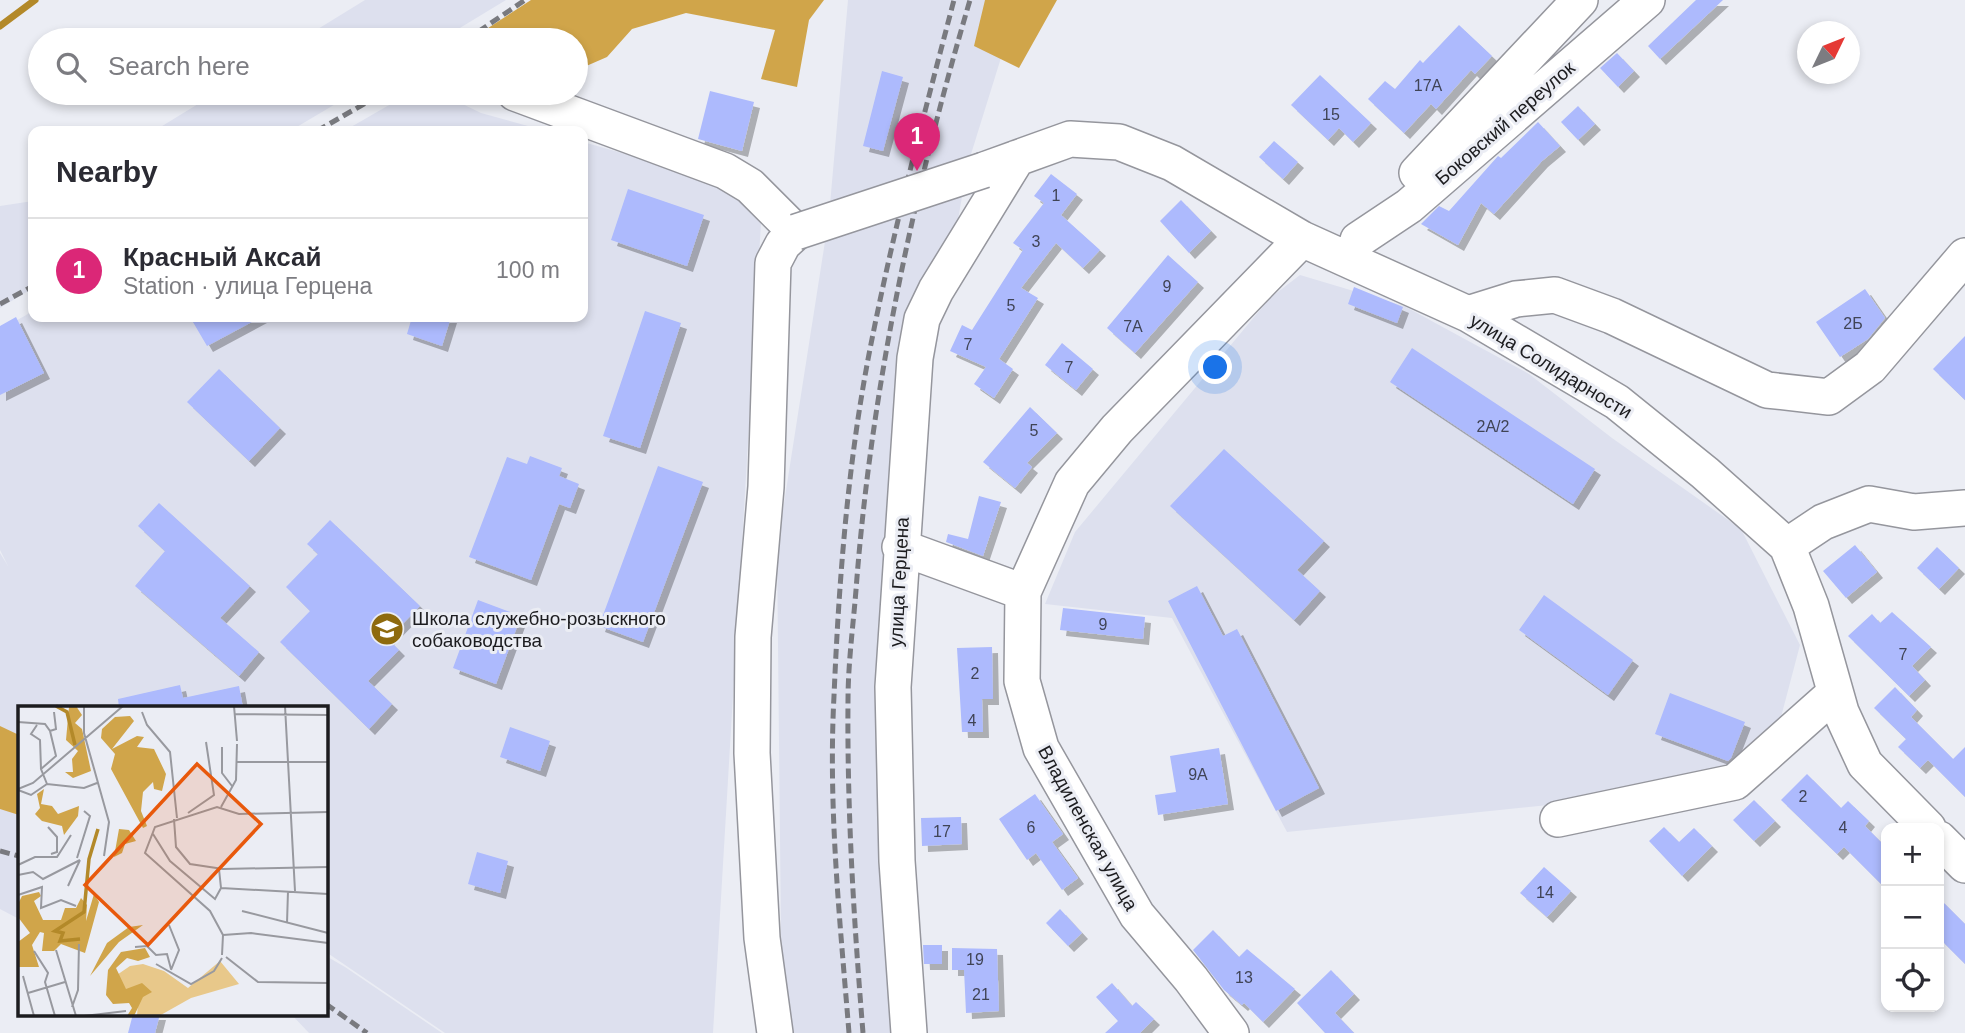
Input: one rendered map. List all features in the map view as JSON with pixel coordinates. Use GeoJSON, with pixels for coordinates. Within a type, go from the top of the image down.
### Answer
{"type":"FeatureCollection","features":[{"type":"Feature","properties":{"kind":"street","name":"Боковский переулок"},"geometry":{"type":"LineString","coordinates":[[1348,247],[1580,0]]}},
{"type":"Feature","properties":{"kind":"street","name":"Боковский переулок"},"geometry":{"type":"LineString","coordinates":[[1348,247],[1409,206],[1647,0]]}},
{"type":"Feature","properties":{"kind":"street"},"geometry":{"type":"LineString","coordinates":[[547,105],[725,171],[750,186],[796,232]]}},
{"type":"Feature","properties":{"kind":"street","name":"улица Солидарности"},"geometry":{"type":"LineString","coordinates":[[1017,158],[1070,139],[1119,142],[1172,163],[1302,239],[1348,247],[1617,402],[1705,473],[1787,545],[1811,606],[1836,693],[1865,764],[1923,823]]}},
{"type":"Feature","properties":{"kind":"street"},"geometry":{"type":"LineString","coordinates":[[775,1033],[762,938],[753,780],[753,637],[765,487],[773,263],[783,244],[796,232],[1017,158]]}},
{"type":"Feature","properties":{"kind":"street","name":"улица Герцена"},"geometry":{"type":"LineString","coordinates":[[909,1033],[897,861],[893,687],[900,547],[915,358],[922,319],[936,290],[1017,158]]}},
{"type":"Feature","properties":{"kind":"street"},"geometry":{"type":"LineString","coordinates":[[900,547],[1023,592],[1072,483],[1117,429],[1302,239]]}},
{"type":"Feature","properties":{"kind":"street"},"geometry":{"type":"LineString","coordinates":[[1468,314],[1516,299],[1555,295],[1612,316],[1767,390],[1829,397],[1870,367],[1965,256]]}},
{"type":"Feature","properties":{"kind":"street"},"geometry":{"type":"LineString","coordinates":[[1787,545],[1823,522],[1869,504],[1914,512],[1965,508]]}},
{"type":"Feature","properties":{"kind":"street","name":"Владиленская улица"},"geometry":{"type":"LineString","coordinates":[[1023,592],[1022,681],[1041,748],[1137,915],[1191,979],[1231,1033]]}},
{"type":"Feature","properties":{"kind":"street"},"geometry":{"type":"LineString","coordinates":[[1558,819],[1735,782],[1836,693]]}},
{"type":"Feature","properties":{"kind":"street"},"geometry":{"type":"LineString","coordinates":[[1944,844],[1965,865]]}},
{"type":"Feature","properties":{"kind":"shaded area"},"geometry":{"type":"Polygon","coordinates":[[[365,0],[506,0],[460,28],[320,28],[365,0]]]}},
{"type":"Feature","properties":{"kind":"shaded area"},"geometry":{"type":"Polygon","coordinates":[[[531,0],[824,0],[809,20],[797,87],[761,79],[775,30],[686,13],[632,29],[607,57],[588,65],[588,28],[488,28],[531,0]]]}},
{"type":"Feature","properties":{"kind":"shaded area"},"geometry":{"type":"Polygon","coordinates":[[[848,0],[1019,0],[967,167],[902,550],[911,1033],[788,1033],[781,935],[777,548],[829,216],[848,0]]]}},
{"type":"Feature","properties":{"kind":"shaded area"},"geometry":{"type":"Polygon","coordinates":[[[985,0],[1057,0],[1019,68],[974,46],[985,0]]]}},
{"type":"Feature","properties":{"kind":"shaded area"},"geometry":{"type":"Polygon","coordinates":[[[196,105],[334,105],[298,126],[162,126],[196,105]]]}},
{"type":"Feature","properties":{"kind":"shaded area"},"geometry":{"type":"Polygon","coordinates":[[[389,105],[465,105],[481,113],[528,126],[353,126],[389,105]]]}},
{"type":"Feature","properties":{"kind":"shaded area","name":"Школа служебно-розыскного собаководства"},"geometry":{"type":"Polygon","coordinates":[[[588,143],[732,184],[761,223],[713,1033],[445,1033],[327,953],[327,706],[18,706],[18,918],[0,909],[0,553],[8,566],[0,550],[0,330],[28,314],[28,322],[588,322],[588,143]]]}},
{"type":"Feature","properties":{"kind":"shaded area"},"geometry":{"type":"Polygon","coordinates":[[[28,202],[28,291],[0,308],[0,206],[28,202]]]}},
{"type":"Feature","properties":{"kind":"shaded area"},"geometry":{"type":"Polygon","coordinates":[[[1300,275],[1404,306],[1529,374],[1612,438],[1741,529],[1800,645],[1775,740],[1712,788],[1287,832],[1172,618],[1045,604],[1075,532],[1270,298],[1300,275]]]}},
{"type":"Feature","properties":{"kind":"shaded area"},"geometry":{"type":"Polygon","coordinates":[[[0,726],[18,735],[18,815],[0,809],[0,726]]]}},
{"type":"Feature","properties":{"kind":"shaded area"},"geometry":{"type":"Polygon","coordinates":[[[327,957],[442,1033],[309,1033],[293,1016],[327,1016],[327,957]]]}},
{"type":"Feature","properties":{"kind":"building"},"geometry":{"type":"Polygon","coordinates":[[[1696,0],[1723,0],[1660,59],[1648,46],[1696,0]]]}},
{"type":"Feature","properties":{"kind":"building"},"geometry":{"type":"Polygon","coordinates":[[[1459,25],[1492,56],[1475,74],[1471,70],[1436,109],[1431,104],[1404,133],[1368,99],[1385,81],[1395,89],[1420,60],[1423,63],[1459,25]]]}},
{"type":"Feature","properties":{"kind":"building"},"geometry":{"type":"Polygon","coordinates":[[[1617,53],[1634,71],[1618,87],[1600,68],[1617,53]]]}},
{"type":"Feature","properties":{"kind":"building"},"geometry":{"type":"Polygon","coordinates":[[[882,71],[903,77],[883,151],[863,146],[882,71]]]}},
{"type":"Feature","properties":{"kind":"building"},"geometry":{"type":"Polygon","coordinates":[[[1320,75],[1371,123],[1353,142],[1339,128],[1328,140],[1291,105],[1320,75]]]}},
{"type":"Feature","properties":{"kind":"building"},"geometry":{"type":"Polygon","coordinates":[[[710,91],[754,102],[742,151],[698,139],[710,91]]]}},
{"type":"Feature","properties":{"kind":"building"},"geometry":{"type":"Polygon","coordinates":[[[1578,106],[1595,124],[1578,140],[1561,122],[1578,106]]]}},
{"type":"Feature","properties":{"kind":"building"},"geometry":{"type":"Polygon","coordinates":[[[1538,122],[1560,146],[1542,161],[1494,214],[1481,203],[1458,245],[1421,224],[1439,206],[1449,211],[1498,156],[1501,158],[1538,122]]]}},
{"type":"Feature","properties":{"kind":"building"},"geometry":{"type":"Polygon","coordinates":[[[1274,141],[1298,162],[1283,179],[1259,157],[1274,141]]]}},
{"type":"Feature","properties":{"kind":"building"},"geometry":{"type":"Polygon","coordinates":[[[1051,174],[1077,194],[1061,215],[1100,250],[1083,268],[1056,243],[1021,288],[1038,298],[999,359],[1013,369],[994,398],[974,384],[986,367],[950,351],[962,325],[972,330],[1023,250],[1013,243],[1044,203],[1034,196],[1051,174]]]}},
{"type":"Feature","properties":{"kind":"building"},"geometry":{"type":"Polygon","coordinates":[[[628,189],[704,215],[687,266],[611,240],[628,189]]]}},
{"type":"Feature","properties":{"kind":"building"},"geometry":{"type":"Polygon","coordinates":[[[1181,200],[1211,231],[1189,253],[1160,221],[1181,200]]]}},
{"type":"Feature","properties":{"kind":"building"},"geometry":{"type":"Polygon","coordinates":[[[1168,255],[1198,282],[1135,353],[1107,328],[1168,255]]]}},
{"type":"Feature","properties":{"kind":"building"},"geometry":{"type":"Polygon","coordinates":[[[1354,287],[1403,307],[1397,323],[1348,304],[1354,287]]]}},
{"type":"Feature","properties":{"kind":"building"},"geometry":{"type":"Polygon","coordinates":[[[1865,289],[1885,318],[1868,339],[1840,357],[1816,322],[1865,289]]]}},
{"type":"Feature","properties":{"kind":"building"},"geometry":{"type":"Polygon","coordinates":[[[645,311],[681,323],[640,448],[603,436],[645,311]]]}},
{"type":"Feature","properties":{"kind":"building"},"geometry":{"type":"Polygon","coordinates":[[[16,317],[44,373],[0,395],[0,326],[16,317]]]}},
{"type":"Feature","properties":{"kind":"building"},"geometry":{"type":"Polygon","coordinates":[[[193,322],[252,322],[207,346],[193,322]]]}},
{"type":"Feature","properties":{"kind":"building"},"geometry":{"type":"Polygon","coordinates":[[[411,322],[449,322],[442,346],[407,334],[411,322]]]}},
{"type":"Feature","properties":{"kind":"building"},"geometry":{"type":"Polygon","coordinates":[[[1965,336],[1965,400],[1933,369],[1965,336]]]}},
{"type":"Feature","properties":{"kind":"building"},"geometry":{"type":"Polygon","coordinates":[[[1062,343],[1093,369],[1076,390],[1045,365],[1062,343]]]}},
{"type":"Feature","properties":{"kind":"building"},"geometry":{"type":"Polygon","coordinates":[[[1412,348],[1595,469],[1573,504],[1390,382],[1412,348]]]}},
{"type":"Feature","properties":{"kind":"building"},"geometry":{"type":"Polygon","coordinates":[[[219,369],[280,428],[249,461],[187,402],[219,369]]]}},
{"type":"Feature","properties":{"kind":"building"},"geometry":{"type":"Polygon","coordinates":[[[1030,407],[1057,433],[1027,463],[1032,467],[1015,488],[983,462],[1030,407]]]}},
{"type":"Feature","properties":{"kind":"building"},"geometry":{"type":"Polygon","coordinates":[[[1224,449],[1324,541],[1297,570],[1320,591],[1294,620],[1170,506],[1224,449]]]}},
{"type":"Feature","properties":{"kind":"building"},"geometry":{"type":"Polygon","coordinates":[[[530,456],[562,468],[559,476],[579,484],[570,508],[559,504],[531,580],[469,557],[507,457],[527,464],[530,456]]]}},
{"type":"Feature","properties":{"kind":"building"},"geometry":{"type":"Polygon","coordinates":[[[658,466],[703,482],[643,642],[599,626],[658,466]]]}},
{"type":"Feature","properties":{"kind":"building"},"geometry":{"type":"Polygon","coordinates":[[[979,496],[1001,502],[983,556],[946,542],[948,534],[968,539],[979,496]]]}},
{"type":"Feature","properties":{"kind":"building"},"geometry":{"type":"Polygon","coordinates":[[[159,503],[250,586],[220,618],[259,652],[239,676],[135,586],[165,551],[138,526],[159,503]]]}},
{"type":"Feature","properties":{"kind":"building"},"geometry":{"type":"Polygon","coordinates":[[[330,520],[420,606],[388,639],[399,650],[368,681],[392,704],[369,729],[280,642],[310,611],[286,587],[318,554],[307,544],[330,520]]]}},
{"type":"Feature","properties":{"kind":"building"},"geometry":{"type":"Polygon","coordinates":[[[1855,545],[1877,572],[1846,598],[1823,571],[1855,545]]]}},
{"type":"Feature","properties":{"kind":"building"},"geometry":{"type":"Polygon","coordinates":[[[1937,547],[1959,568],[1939,589],[1917,568],[1937,547]]]}},
{"type":"Feature","properties":{"kind":"building"},"geometry":{"type":"Polygon","coordinates":[[[1197,586],[1223,636],[1237,629],[1319,788],[1276,811],[1168,601],[1197,586]]]}},
{"type":"Feature","properties":{"kind":"building"},"geometry":{"type":"Polygon","coordinates":[[[1544,595],[1633,660],[1608,695],[1519,630],[1544,595]]]}},
{"type":"Feature","properties":{"kind":"building"},"geometry":{"type":"Polygon","coordinates":[[[478,600],[521,616],[496,684],[453,668],[478,600]]]}},
{"type":"Feature","properties":{"kind":"building"},"geometry":{"type":"Polygon","coordinates":[[[1063,608],[1145,617],[1143,639],[1060,630],[1063,608]]]}},
{"type":"Feature","properties":{"kind":"building"},"geometry":{"type":"Polygon","coordinates":[[[1892,612],[1931,647],[1912,666],[1925,680],[1909,696],[1848,636],[1872,614],[1880,623],[1892,612]]]}},
{"type":"Feature","properties":{"kind":"building"},"geometry":{"type":"Polygon","coordinates":[[[992,647],[993,699],[982,699],[983,732],[962,732],[957,648],[992,647]]]}},
{"type":"Feature","properties":{"kind":"building"},"geometry":{"type":"Polygon","coordinates":[[[180,685],[183,698],[239,686],[243,706],[119,706],[118,699],[180,685]]]}},
{"type":"Feature","properties":{"kind":"building"},"geometry":{"type":"Polygon","coordinates":[[[1895,687],[1917,710],[1911,717],[1953,759],[1965,747],[1965,797],[1928,760],[1920,768],[1898,747],[1906,739],[1874,708],[1895,687]]]}},
{"type":"Feature","properties":{"kind":"building"},"geometry":{"type":"Polygon","coordinates":[[[1670,693],[1745,722],[1728,761],[1655,734],[1670,693]]]}},
{"type":"Feature","properties":{"kind":"building"},"geometry":{"type":"Polygon","coordinates":[[[510,727],[550,741],[540,771],[500,757],[510,727]]]}},
{"type":"Feature","properties":{"kind":"building"},"geometry":{"type":"Polygon","coordinates":[[[1219,748],[1228,804],[1158,815],[1155,795],[1176,792],[1170,756],[1219,748]]]}},
{"type":"Feature","properties":{"kind":"building"},"geometry":{"type":"Polygon","coordinates":[[[1807,774],[1841,808],[1848,801],[1869,821],[1865,826],[1881,842],[1881,884],[1844,847],[1837,854],[1781,800],[1807,774]]]}},
{"type":"Feature","properties":{"kind":"building"},"geometry":{"type":"Polygon","coordinates":[[[1035,794],[1063,834],[1052,842],[1078,878],[1062,890],[1036,853],[1027,860],[999,819],[1035,794]]]}},
{"type":"Feature","properties":{"kind":"building"},"geometry":{"type":"Polygon","coordinates":[[[1754,800],[1775,821],[1754,841],[1733,820],[1754,800]]]}},
{"type":"Feature","properties":{"kind":"building"},"geometry":{"type":"Polygon","coordinates":[[[961,817],[962,844],[922,846],[921,818],[961,817]]]}},
{"type":"Feature","properties":{"kind":"building"},"geometry":{"type":"Polygon","coordinates":[[[1664,827],[1679,842],[1694,828],[1712,846],[1682,876],[1649,841],[1664,827]]]}},
{"type":"Feature","properties":{"kind":"building"},"geometry":{"type":"Polygon","coordinates":[[[477,852],[508,861],[500,893],[468,884],[477,852]]]}},
{"type":"Feature","properties":{"kind":"building"},"geometry":{"type":"Polygon","coordinates":[[[1544,867],[1571,891],[1547,917],[1520,893],[1544,867]]]}},
{"type":"Feature","properties":{"kind":"building"},"geometry":{"type":"Polygon","coordinates":[[[1944,903],[1965,924],[1965,964],[1944,943],[1944,903]]]}},
{"type":"Feature","properties":{"kind":"building"},"geometry":{"type":"Polygon","coordinates":[[[1060,909],[1082,933],[1068,946],[1046,923],[1060,909]]]}},
{"type":"Feature","properties":{"kind":"building"},"geometry":{"type":"Polygon","coordinates":[[[1213,930],[1239,957],[1247,949],[1295,989],[1263,1022],[1244,1003],[1242,1005],[1224,990],[1193,950],[1213,930]]]}},
{"type":"Feature","properties":{"kind":"building"},"geometry":{"type":"Polygon","coordinates":[[[923,945],[942,945],[942,964],[924,964],[923,945]]]}},
{"type":"Feature","properties":{"kind":"building"},"geometry":{"type":"Polygon","coordinates":[[[952,948],[997,949],[999,1011],[966,1013],[964,970],[952,970],[952,948]]]}},
{"type":"Feature","properties":{"kind":"building"},"geometry":{"type":"Polygon","coordinates":[[[1331,970],[1354,994],[1335,1013],[1354,1033],[1325,1033],[1297,1003],[1331,970]]]}},
{"type":"Feature","properties":{"kind":"building"},"geometry":{"type":"Polygon","coordinates":[[[1112,983],[1132,1006],[1136,1002],[1154,1019],[1140,1033],[1105,1033],[1118,1021],[1096,997],[1112,983]]]}},
{"type":"Feature","properties":{"kind":"building"},"geometry":{"type":"Polygon","coordinates":[[[132,1016],[159,1016],[155,1033],[128,1033],[132,1016]]]}},
{"type":"Feature","properties":{"kind":"waterway"},"geometry":{"type":"LineString","coordinates":[[0,26],[35,0]]}},
{"type":"Feature","properties":{"kind":"railway"},"geometry":{"type":"LineString","coordinates":[[484,28],[525,0]]}},
{"type":"Feature","properties":{"kind":"railway"},"geometry":{"type":"LineString","coordinates":[[849,1033],[836,865],[833,780],[836,652],[846,519],[856,431],[880,301],[954,0]]}},
{"type":"Feature","properties":{"kind":"railway"},"geometry":{"type":"LineString","coordinates":[[863,1033],[852,867],[848,743],[849,673],[863,515],[872,441],[897,292],[930,145],[970,0]]}},
{"type":"Feature","properties":{"kind":"railway"},"geometry":{"type":"LineString","coordinates":[[326,126],[362,105]]}},
{"type":"Feature","properties":{"kind":"railway"},"geometry":{"type":"LineString","coordinates":[[0,304],[28,289]]}},
{"type":"Feature","properties":{"kind":"railway"},"geometry":{"type":"LineString","coordinates":[[0,851],[18,856]]}},
{"type":"Feature","properties":{"kind":"railway"},"geometry":{"type":"LineString","coordinates":[[327,1005],[367,1033]]}},
{"type":"Feature","properties":{"kind":"place","name":"Красный Аксай"},"geometry":{"type":"Point","coordinates":[917,171]}},
{"type":"Feature","properties":{"kind":"place","name":"Школа служебно-розыскного собаководства"},"geometry":{"type":"Point","coordinates":[387,629]}}]}
